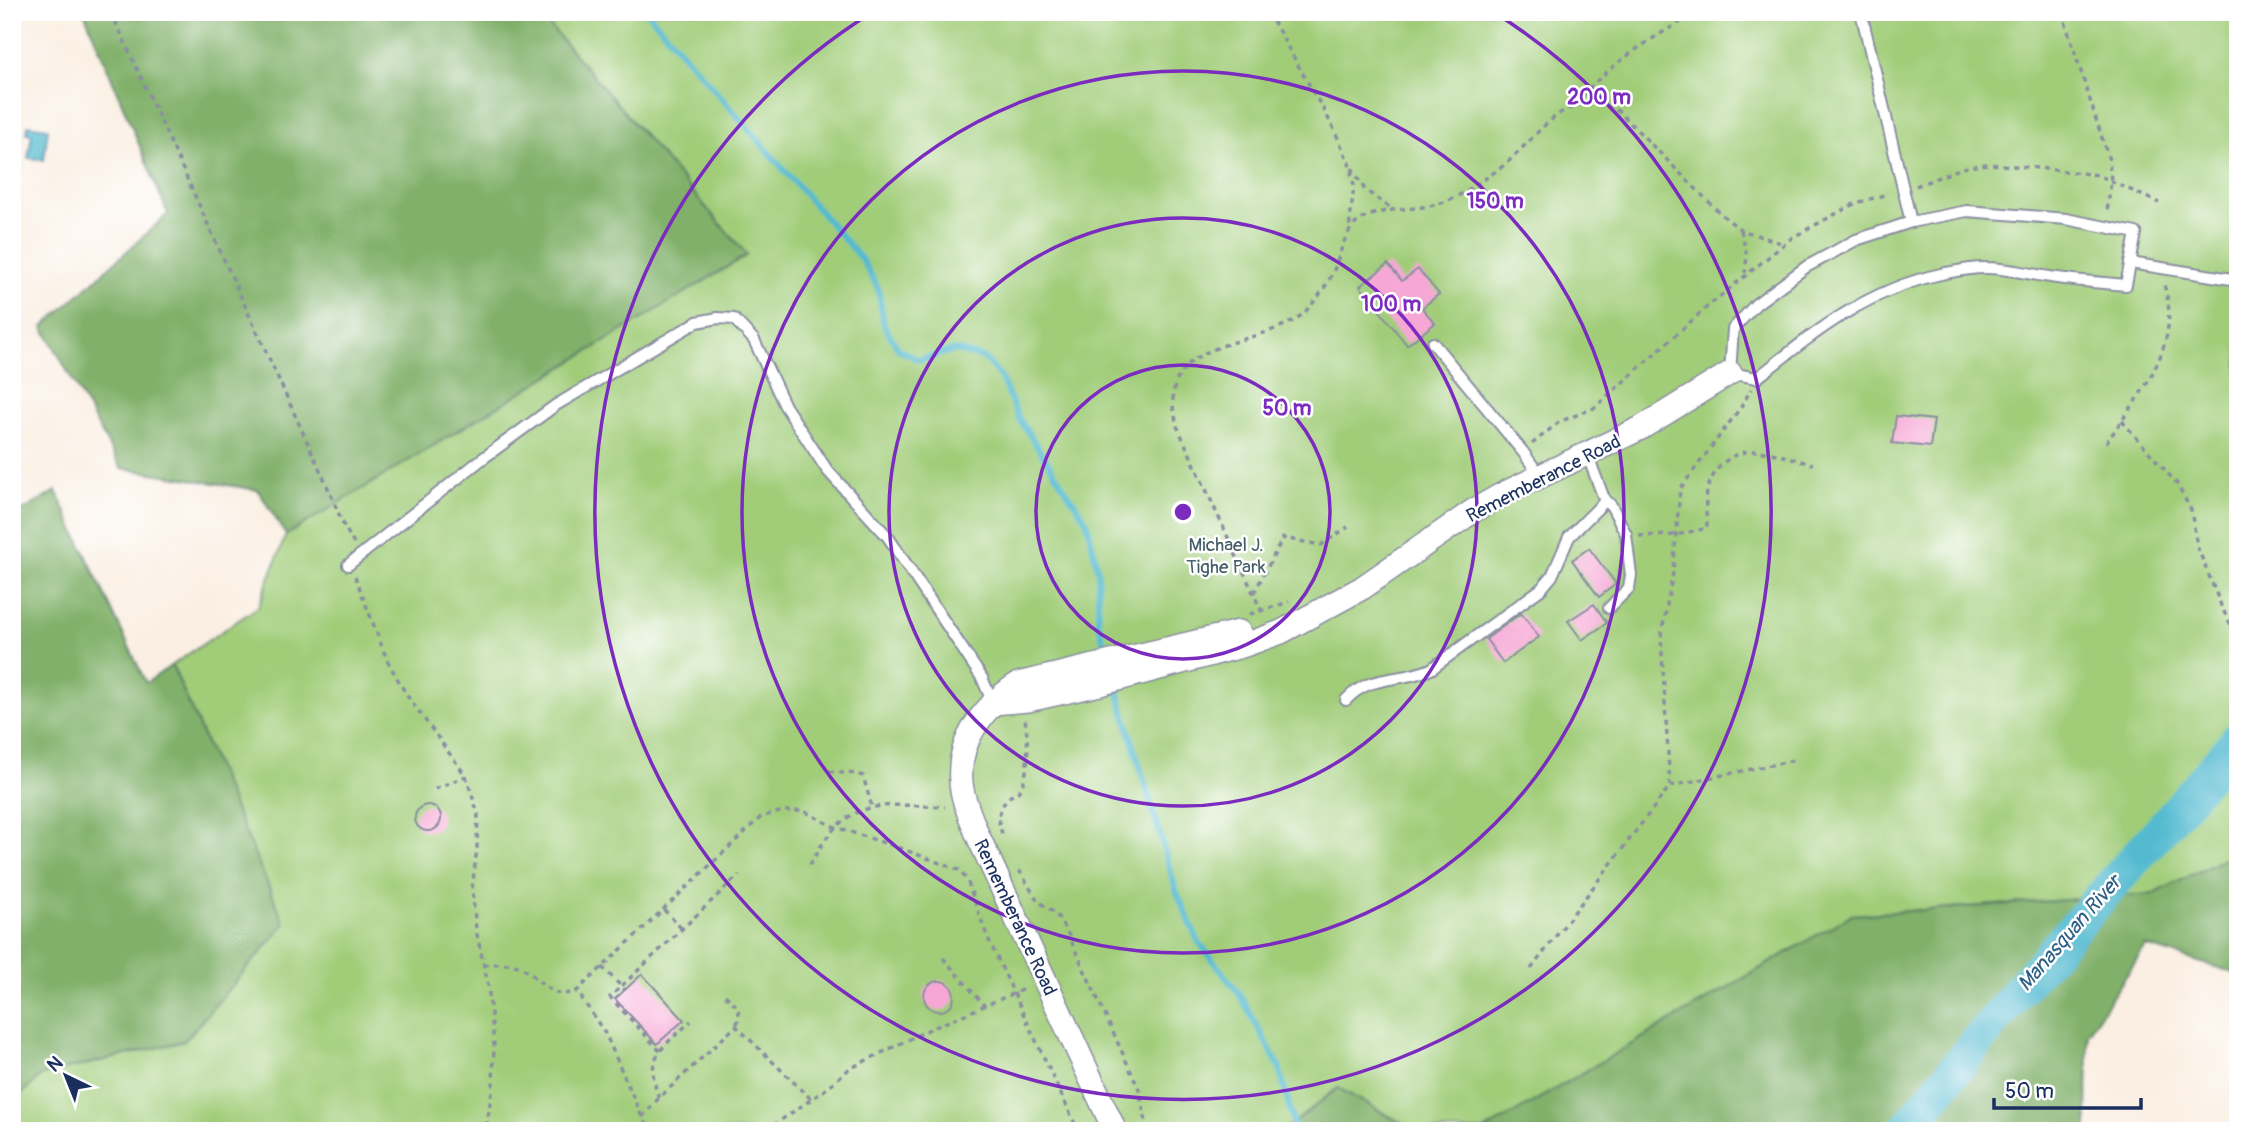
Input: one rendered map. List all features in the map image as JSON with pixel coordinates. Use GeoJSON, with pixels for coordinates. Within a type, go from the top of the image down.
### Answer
{"type":"FeatureCollection","features":[{"type":"Feature","properties":{"kind":"street","name":"Rememberance Road"},"geometry":{"type":"LineString","coordinates":[[1115,1131],[967,808],[960,781],[962,751],[968,736],[993,703],[1017,684],[1098,674],[1242,646],[1281,632],[1362,588],[1472,511],[1641,428],[1730,373]]}},
{"type":"Feature","properties":{"kind":"street","name":"Rememberance Road"},"geometry":{"type":"LineString","coordinates":[[1129,667],[1267,618],[1323,609]]}},
{"type":"Feature","properties":{"kind":"street","name":"Rememberance Road"},"geometry":{"type":"LineString","coordinates":[[993,703],[1021,701],[1098,674]]}},
{"type":"Feature","properties":{"kind":"lane"},"geometry":{"type":"LineString","coordinates":[[1861,12],[1911,222]]}},
{"type":"Feature","properties":{"kind":"lane"},"geometry":{"type":"LineString","coordinates":[[1967,211],[2066,219],[2106,227],[2136,233],[2126,285],[1985,268],[1915,279],[1872,296],[1822,327],[1757,379],[1730,373],[1733,328],[1756,304],[1806,267],[1856,240],[1911,222],[1967,211]]}},
{"type":"Feature","properties":{"kind":"lane"},"geometry":{"type":"LineString","coordinates":[[2130,263],[2238,280]]}},
{"type":"Feature","properties":{"kind":"lane"},"geometry":{"type":"LineString","coordinates":[[348,565],[482,458],[556,405],[697,323],[718,318],[734,319],[754,340],[785,406],[827,470],[888,537],[982,678],[993,703]]}},
{"type":"Feature","properties":{"kind":"lane"},"geometry":{"type":"LineString","coordinates":[[1433,343],[1540,476]]}},
{"type":"Feature","properties":{"kind":"lane"},"geometry":{"type":"LineString","coordinates":[[1587,454],[1605,501],[1611,505],[1626,534],[1629,588],[1609,608]]}},
{"type":"Feature","properties":{"kind":"lane"},"geometry":{"type":"LineString","coordinates":[[1346,700],[1356,689],[1374,681],[1415,676],[1431,669],[1541,589],[1552,576],[1569,537],[1605,501]]}},
{"type":"Feature","properties":{"kind":"path"},"geometry":{"type":"LineString","coordinates":[[111,12],[355,546],[348,565],[357,579],[387,660],[406,694],[466,776],[478,814],[477,848],[471,889],[494,1044],[493,1084],[486,1131]]}},
{"type":"Feature","properties":{"kind":"path"},"geometry":{"type":"LineString","coordinates":[[1268,12],[1332,125],[1365,190],[1394,210]]}},
{"type":"Feature","properties":{"kind":"path"},"geometry":{"type":"LineString","coordinates":[[2062,12],[2109,160],[2111,181],[2106,227]]}},
{"type":"Feature","properties":{"kind":"path"},"geometry":{"type":"LineString","coordinates":[[1348,234],[1356,223],[1373,213],[1441,203],[1462,193],[1510,161],[1553,117],[1576,104],[1623,60],[1696,13]]}},
{"type":"Feature","properties":{"kind":"path"},"geometry":{"type":"LineString","coordinates":[[1576,104],[1595,103],[1618,111],[1722,215],[1741,230],[1784,244]]}},
{"type":"Feature","properties":{"kind":"path"},"geometry":{"type":"LineString","coordinates":[[1292,601],[1267,618],[1177,426],[1173,400],[1184,369],[1195,357],[1286,325],[1304,312],[1333,273],[1348,234],[1354,186],[1349,163]]}},
{"type":"Feature","properties":{"kind":"path"},"geometry":{"type":"LineString","coordinates":[[1523,452],[1559,422],[1594,408],[1744,275],[1784,244],[1856,203],[1962,168],[1987,164],[2098,175],[2159,203]]}},
{"type":"Feature","properties":{"kind":"path"},"geometry":{"type":"LineString","coordinates":[[1741,230],[1747,256],[1744,275]]}},
{"type":"Feature","properties":{"kind":"path"},"geometry":{"type":"LineString","coordinates":[[2106,443],[2151,378],[2169,333],[2170,300],[2157,267]]}},
{"type":"Feature","properties":{"kind":"path"},"geometry":{"type":"LineString","coordinates":[[1531,969],[1670,786],[1661,637],[1673,573],[1679,489],[1741,407],[1757,379]]}},
{"type":"Feature","properties":{"kind":"path"},"geometry":{"type":"LineString","coordinates":[[2122,421],[2177,484],[2191,510],[2197,546],[2222,608],[2238,638]]}},
{"type":"Feature","properties":{"kind":"path"},"geometry":{"type":"LineString","coordinates":[[1626,534],[1656,537],[1707,528],[1706,500],[1711,477],[1721,463],[1733,456],[1763,451],[1813,464]]}},
{"type":"Feature","properties":{"kind":"path"},"geometry":{"type":"LineString","coordinates":[[1254,593],[1283,538],[1321,545],[1348,527]]}},
{"type":"Feature","properties":{"kind":"path"},"geometry":{"type":"LineString","coordinates":[[1002,834],[998,818],[1002,808],[1022,783],[1026,767],[1028,738],[1021,701]]}},
{"type":"Feature","properties":{"kind":"path"},"geometry":{"type":"LineString","coordinates":[[1670,786],[1795,760]]}},
{"type":"Feature","properties":{"kind":"path"},"geometry":{"type":"LineString","coordinates":[[829,771],[863,776],[872,807]]}},
{"type":"Feature","properties":{"kind":"path"},"geometry":{"type":"LineString","coordinates":[[435,789],[466,776]]}},
{"type":"Feature","properties":{"kind":"path"},"geometry":{"type":"LineString","coordinates":[[810,865],[821,844],[835,827],[857,812],[882,805],[967,808]]}},
{"type":"Feature","properties":{"kind":"path"},"geometry":{"type":"LineString","coordinates":[[484,965],[518,966],[553,991],[566,995],[577,991],[761,817],[783,811],[803,811],[835,827],[958,870],[967,880],[987,936],[1075,1124]]}},
{"type":"Feature","properties":{"kind":"path"},"geometry":{"type":"LineString","coordinates":[[1017,868],[1038,901],[1056,914],[1068,934],[1139,1088],[1148,1131]]}},
{"type":"Feature","properties":{"kind":"path"},"geometry":{"type":"LineString","coordinates":[[660,1051],[610,997],[623,988],[739,876]]}},
{"type":"Feature","properties":{"kind":"path"},"geometry":{"type":"LineString","coordinates":[[664,909],[682,929]]}},
{"type":"Feature","properties":{"kind":"path"},"geometry":{"type":"LineString","coordinates":[[943,958],[985,1006]]}},
{"type":"Feature","properties":{"kind":"path"},"geometry":{"type":"LineString","coordinates":[[603,967],[623,988]]}},
{"type":"Feature","properties":{"kind":"path"},"geometry":{"type":"LineString","coordinates":[[765,1131],[811,1100],[849,1069],[886,1049],[1045,980]]}},
{"type":"Feature","properties":{"kind":"path"},"geometry":{"type":"LineString","coordinates":[[577,991],[606,1035],[642,1118],[656,1131]]}},
{"type":"Feature","properties":{"kind":"path"},"geometry":{"type":"LineString","coordinates":[[642,1118],[659,1098],[736,1026],[740,1016],[738,1009],[725,995]]}},
{"type":"Feature","properties":{"kind":"path"},"geometry":{"type":"LineString","coordinates":[[659,1098],[652,1079],[652,1065],[660,1051],[691,1021]]}},
{"type":"Feature","properties":{"kind":"path"},"geometry":{"type":"LineString","coordinates":[[736,1026],[811,1100]]}},
{"type":"Feature","properties":{"kind":"green space"},"geometry":{"type":"Polygon","coordinates":[[[84,12],[538,12],[747,255],[286,535],[258,490],[121,468],[43,327],[168,214],[84,12]]]}},
{"type":"Feature","properties":{"kind":"green space","name":"Michael J. Tighe Park"},"geometry":{"type":"Polygon","coordinates":[[[538,12],[2238,12],[2238,852],[2154,894],[1851,915],[1484,1131],[1416,1131],[1338,1088],[1283,1131],[12,1131],[12,1102],[42,1075],[184,1041],[285,924],[172,665],[258,607],[286,535],[747,255],[538,12]]]}},
{"type":"Feature","properties":{"kind":"green space"},"geometry":{"type":"Polygon","coordinates":[[[56,491],[146,683],[172,665],[285,924],[184,1041],[42,1075],[12,1102],[12,517],[56,491]]]}},
{"type":"Feature","properties":{"kind":"green space"},"geometry":{"type":"Polygon","coordinates":[[[2238,852],[2238,974],[2146,946],[2088,1033],[2087,1131],[1484,1131],[1851,915],[2154,894],[2238,852]]]}},
{"type":"Feature","properties":{"kind":"green space"},"geometry":{"type":"Polygon","coordinates":[[[1338,1088],[1416,1131],[1284,1131],[1338,1088]]]}},
{"type":"Feature","properties":{"kind":"water"},"geometry":{"type":"Polygon","coordinates":[[[28,125],[48,128],[44,160],[28,158],[32,134],[27,133],[28,125]]]}},
{"type":"Feature","properties":{"kind":"building"},"geometry":{"type":"Polygon","coordinates":[[[1388,264],[1402,281],[1418,269],[1439,294],[1422,308],[1435,323],[1407,345],[1360,286],[1388,264]]]}},
{"type":"Feature","properties":{"kind":"building"},"geometry":{"type":"Polygon","coordinates":[[[1896,416],[1934,420],[1930,447],[1892,443],[1896,416]]]}},
{"type":"Feature","properties":{"kind":"building"},"geometry":{"type":"Polygon","coordinates":[[[1589,548],[1616,584],[1599,597],[1572,560],[1589,548]]]}},
{"type":"Feature","properties":{"kind":"building"},"geometry":{"type":"Polygon","coordinates":[[[1594,604],[1607,623],[1582,640],[1568,621],[1594,604]]]}},
{"type":"Feature","properties":{"kind":"building"},"geometry":{"type":"Polygon","coordinates":[[[1521,613],[1539,637],[1503,663],[1486,639],[1521,613]]]}},
{"type":"Feature","properties":{"kind":"building"},"geometry":{"type":"Polygon","coordinates":[[[428,805],[437,809],[441,818],[437,827],[428,831],[419,827],[415,818],[419,809],[428,805]]]}},
{"type":"Feature","properties":{"kind":"building"},"geometry":{"type":"Polygon","coordinates":[[[642,974],[684,1020],[657,1044],[615,999],[642,974]]]}},
{"type":"Feature","properties":{"kind":"building"},"geometry":{"type":"Polygon","coordinates":[[[939,981],[950,985],[954,996],[950,1007],[939,1011],[928,1007],[924,996],[928,985],[939,981]]]}},
{"type":"Feature","properties":{"kind":"waterway"},"geometry":{"type":"LineString","coordinates":[[647,12],[862,260],[878,288],[884,325],[898,349],[919,360],[954,350],[984,358],[1000,376],[1019,419],[1087,522],[1098,571],[1098,622],[1108,657]]}},
{"type":"Feature","properties":{"kind":"waterway"},"geometry":{"type":"LineString","coordinates":[[1116,685],[1176,890],[1198,941],[1240,995],[1279,1066],[1295,1131]]}},
{"type":"Feature","properties":{"kind":"waterway","name":"Manasquan River"},"geometry":{"type":"LineString","coordinates":[[1905,1131],[2019,990],[2238,739]]}}]}
